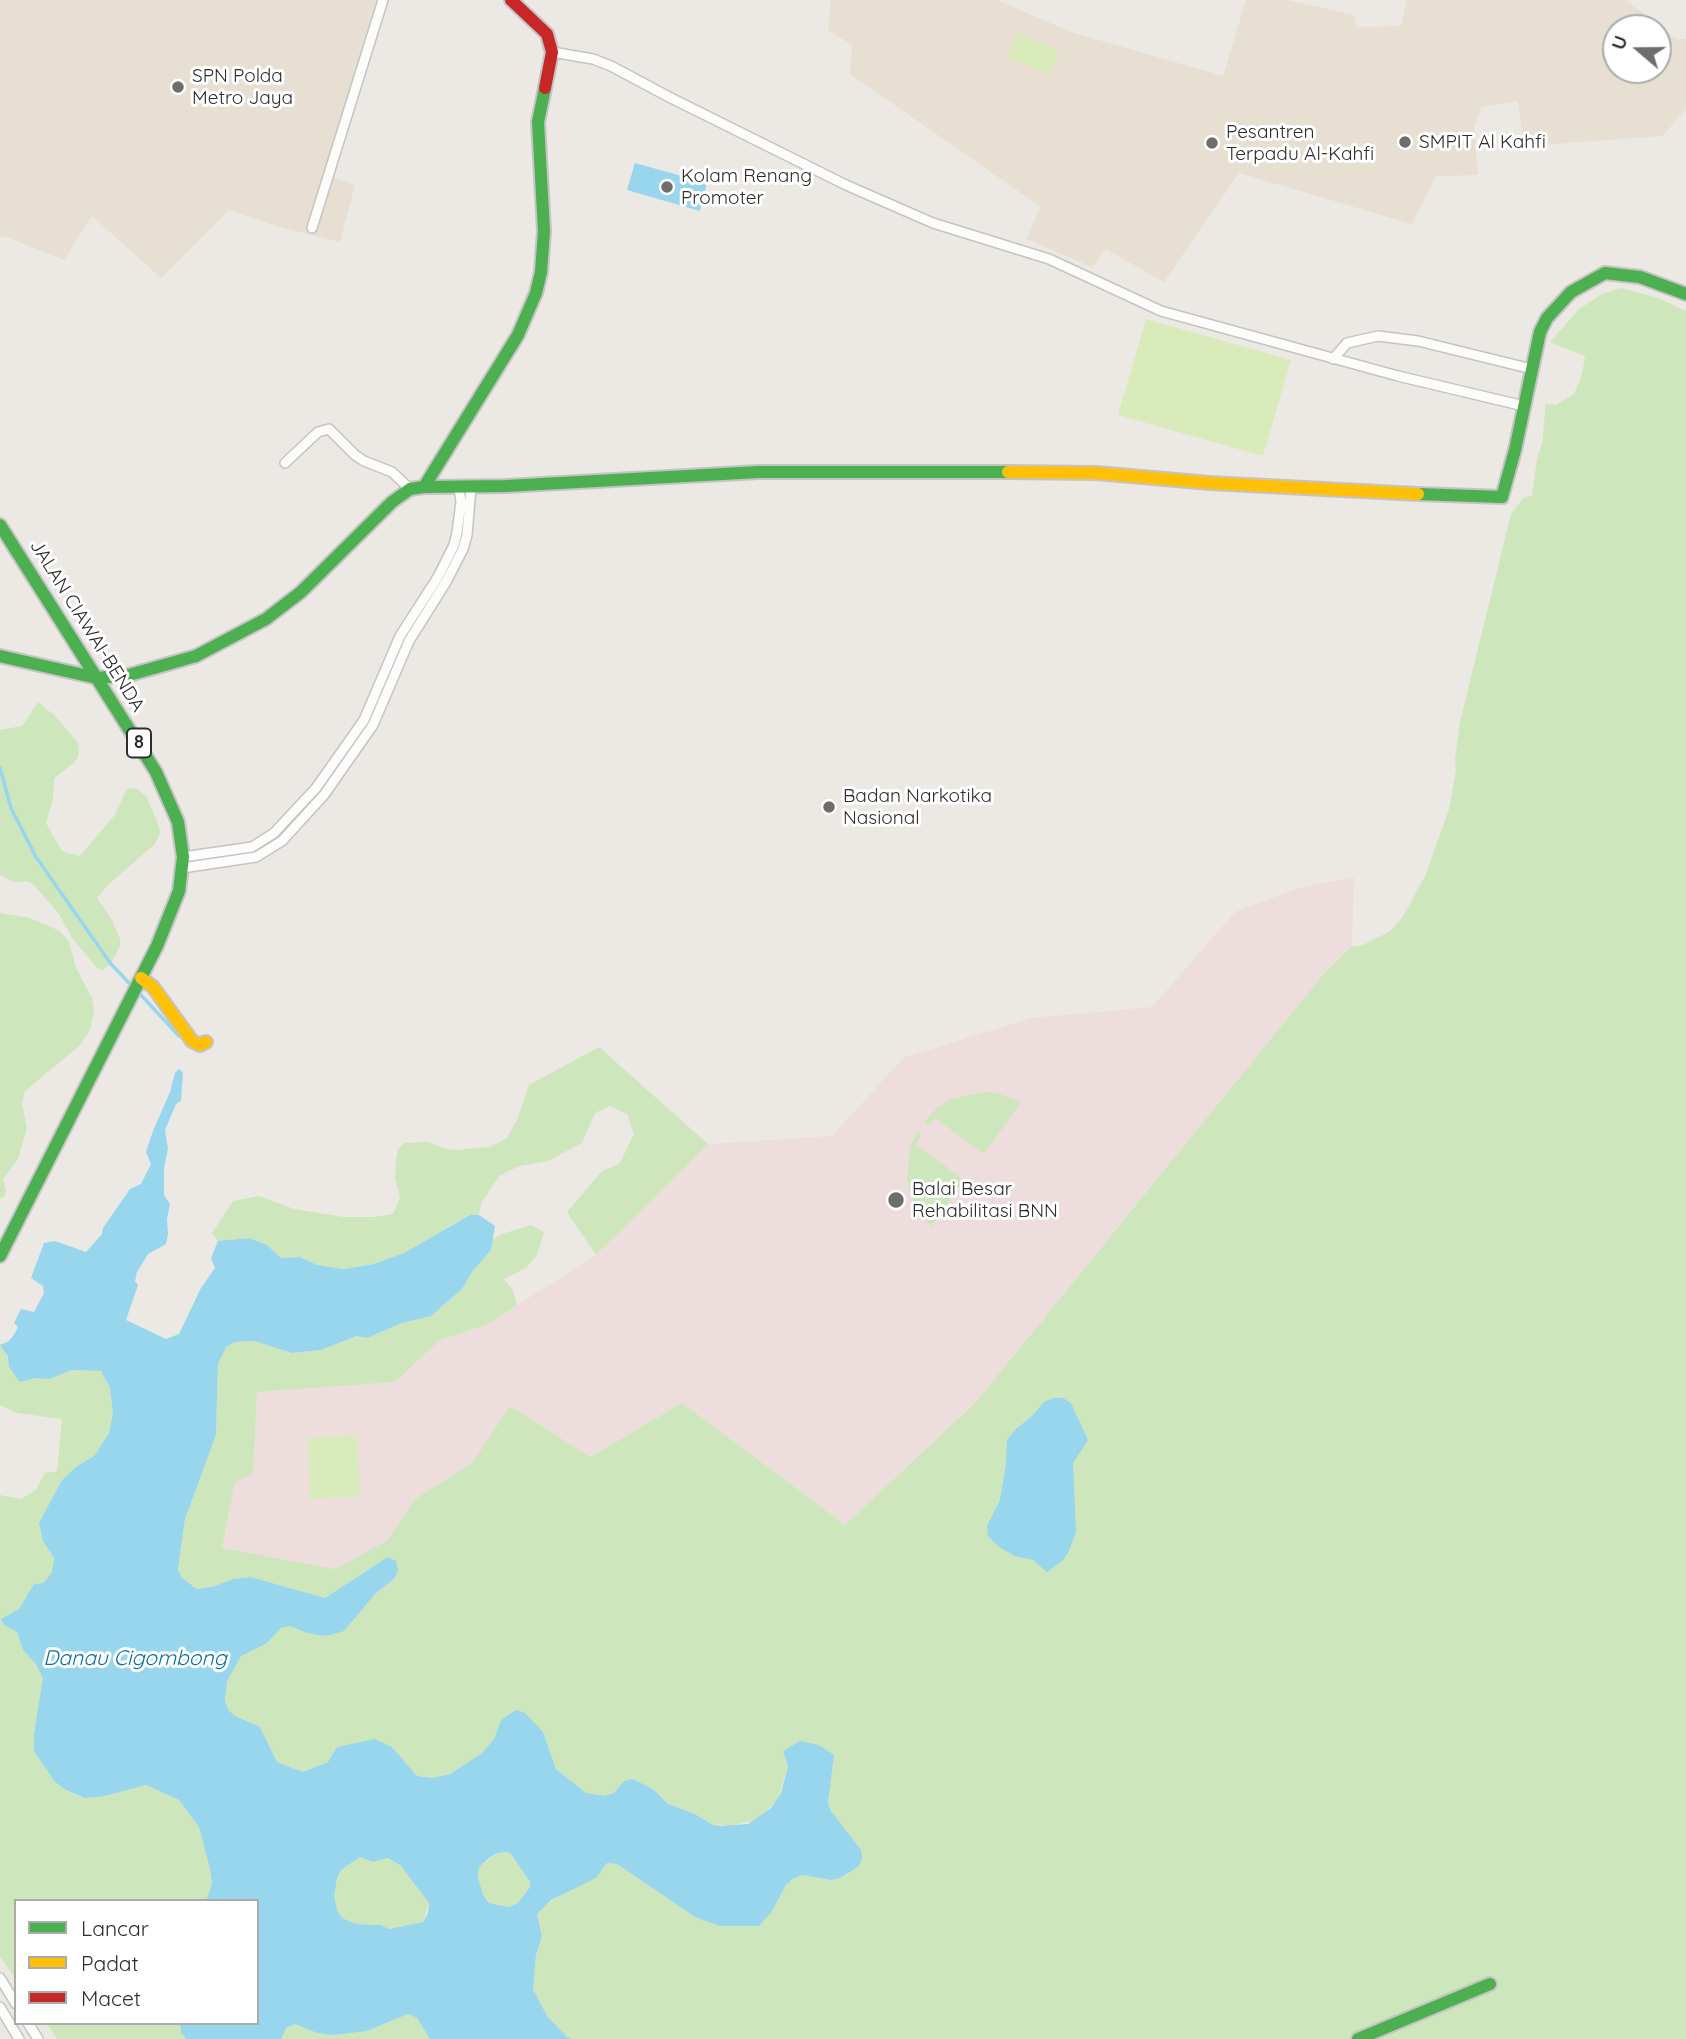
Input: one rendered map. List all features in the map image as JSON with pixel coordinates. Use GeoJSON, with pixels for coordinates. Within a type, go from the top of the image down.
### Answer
{"type":"FeatureCollection","features":[{"type":"Feature","properties":{"kind":"main road"},"geometry":{"type":"LineString","coordinates":[[424,487],[518,335],[536,293],[544,251],[538,122],[552,52],[551,42],[543,29],[511,0]]}},
{"type":"Feature","properties":{"kind":"main road"},"geometry":{"type":"LineString","coordinates":[[0,656],[97,678],[129,675],[196,656],[266,619],[301,592],[379,514],[410,489],[424,487],[759,472],[1054,472],[1344,491],[1502,497],[1540,332],[1547,318],[1571,292],[1596,277],[1613,273],[1630,275],[1686,295]]}},
{"type":"Feature","properties":{"kind":"main road","name":"JALAN CIAWAI-BENDA"},"geometry":{"type":"LineString","coordinates":[[0,525],[144,751],[167,793],[178,822],[183,862],[175,903],[140,980]]}},
{"type":"Feature","properties":{"kind":"main road"},"geometry":{"type":"LineString","coordinates":[[140,980],[153,987],[192,1041],[200,1045],[206,1042]]}},
{"type":"Feature","properties":{"kind":"main road","name":"8"},"geometry":{"type":"LineString","coordinates":[[0,1256],[140,980]]}},
{"type":"Feature","properties":{"kind":"main road"},"geometry":{"type":"LineString","coordinates":[[1358,2039],[1490,1984]]}},
{"type":"Feature","properties":{"kind":"street"},"geometry":{"type":"LineString","coordinates":[[312,228],[383,0]]}},
{"type":"Feature","properties":{"kind":"street"},"geometry":{"type":"LineString","coordinates":[[552,52],[611,66],[824,175],[922,219],[1049,259],[1161,311],[1334,359],[1524,406]]}},
{"type":"Feature","properties":{"kind":"street"},"geometry":{"type":"LineString","coordinates":[[1334,359],[1347,343],[1378,336],[1418,341],[1532,369]]}},
{"type":"Feature","properties":{"kind":"street"},"geometry":{"type":"LineString","coordinates":[[285,463],[318,432],[329,429],[355,455],[392,471],[410,489]]}},
{"type":"Feature","properties":{"kind":"street"},"geometry":{"type":"LineString","coordinates":[[183,862],[253,847],[274,833],[316,788],[364,720],[438,578],[454,545],[465,487]]}},
{"type":"Feature","properties":{"kind":"street"},"geometry":{"type":"LineString","coordinates":[[0,1979],[14,2001]]}},
{"type":"Feature","properties":{"kind":"street"},"geometry":{"type":"LineString","coordinates":[[0,2007],[19,2039]]}},
{"type":"Feature","properties":{"kind":"shaded area","name":"SPN Polda Metro Jaya"},"geometry":{"type":"Polygon","coordinates":[[[0,0],[384,0],[328,175],[355,185],[340,242],[276,226],[229,210],[161,278],[92,216],[64,260],[4,236],[0,237],[0,0]]]}},
{"type":"Feature","properties":{"kind":"shaded area","name":"Pesantren Terpadu Al-Kahfi"},"geometry":{"type":"Polygon","coordinates":[[[831,0],[997,0],[1071,32],[1223,76],[1246,0],[1286,0],[1354,15],[1357,27],[1401,26],[1407,0],[1626,0],[1644,14],[1602,14],[1602,84],[1672,84],[1672,36],[1676,39],[1686,39],[1686,108],[1663,136],[1524,146],[1518,101],[1481,107],[1474,127],[1478,175],[1436,176],[1412,224],[1239,173],[1164,282],[1106,249],[1092,267],[1026,239],[1041,207],[850,74],[852,45],[828,30],[831,0]]]}},
{"type":"Feature","properties":{"kind":"shaded area","name":"Balai Besar Rehabilitasi BNN"},"geometry":{"type":"Polygon","coordinates":[[[1354,877],[1352,946],[1326,971],[976,1402],[845,1525],[682,1403],[589,1457],[510,1406],[472,1463],[415,1499],[388,1540],[335,1569],[222,1548],[235,1482],[253,1474],[257,1392],[395,1382],[440,1340],[488,1324],[596,1255],[708,1144],[832,1136],[903,1058],[1031,1018],[1152,1007],[1235,912],[1299,888],[1354,877]]]}},
{"type":"Feature","properties":{"kind":"green space"},"geometry":{"type":"Polygon","coordinates":[[[1017,33],[1059,50],[1049,74],[1007,57],[1017,33]]]}},
{"type":"Feature","properties":{"kind":"green space"},"geometry":{"type":"Polygon","coordinates":[[[1621,288],[1658,298],[1686,311],[1686,2039],[567,2037],[547,2016],[533,1989],[536,1955],[542,1936],[537,1914],[543,1906],[596,1878],[607,1863],[617,1864],[695,1917],[772,1911],[786,1885],[793,1879],[802,1875],[830,1880],[840,1878],[858,1867],[828,1803],[834,1755],[790,1748],[783,1750],[788,1766],[777,1801],[756,1820],[729,1826],[711,1824],[695,1814],[668,1804],[654,1790],[624,1781],[614,1793],[605,1797],[586,1793],[556,1769],[543,1732],[501,1720],[494,1739],[482,1753],[450,1774],[432,1778],[417,1776],[392,1747],[328,1762],[303,1772],[277,1762],[260,1727],[227,1710],[227,1681],[240,1656],[267,1643],[280,1628],[290,1626],[307,1633],[344,1631],[376,1593],[394,1579],[388,1558],[325,1598],[251,1577],[196,1589],[182,1578],[178,1569],[185,1519],[216,1435],[218,1364],[226,1347],[235,1342],[254,1341],[292,1353],[321,1350],[358,1336],[367,1338],[402,1323],[431,1316],[462,1289],[472,1272],[491,1250],[492,1240],[531,1225],[544,1232],[537,1255],[527,1267],[504,1279],[513,1290],[517,1305],[488,1324],[440,1340],[395,1382],[257,1392],[253,1474],[235,1482],[222,1548],[335,1569],[388,1540],[415,1499],[472,1463],[510,1406],[590,1457],[682,1403],[845,1525],[976,1402],[1326,971],[1352,946],[1361,946],[1389,932],[1402,918],[1426,874],[1449,809],[1460,722],[1511,514],[1524,497],[1532,496],[1546,404],[1556,405],[1574,394],[1582,375],[1585,356],[1550,342],[1579,309],[1602,294],[1621,288]]]}},
{"type":"Feature","properties":{"kind":"green space"},"geometry":{"type":"Polygon","coordinates":[[[1146,319],[1291,360],[1263,456],[1118,415],[1146,319]]]}},
{"type":"Feature","properties":{"kind":"green space"},"geometry":{"type":"Polygon","coordinates":[[[38,702],[55,716],[79,744],[78,757],[74,763],[54,778],[53,798],[46,823],[59,847],[64,852],[80,856],[114,816],[127,789],[135,788],[146,796],[159,826],[160,833],[155,844],[97,898],[112,920],[120,939],[120,946],[111,964],[103,970],[97,968],[72,938],[59,914],[33,884],[26,881],[14,882],[0,875],[0,730],[22,726],[38,702]]]}},
{"type":"Feature","properties":{"kind":"green space"},"geometry":{"type":"Polygon","coordinates":[[[0,913],[30,918],[60,931],[69,942],[76,968],[92,998],[94,1010],[90,1030],[79,1046],[25,1091],[22,1103],[27,1128],[18,1159],[3,1179],[6,1191],[4,1197],[0,1198],[0,913]]]}},
{"type":"Feature","properties":{"kind":"green space"},"geometry":{"type":"Polygon","coordinates":[[[599,1047],[708,1144],[596,1255],[567,1212],[602,1171],[620,1163],[634,1134],[627,1114],[610,1106],[595,1113],[582,1143],[548,1161],[519,1166],[499,1176],[481,1204],[479,1215],[469,1215],[404,1253],[374,1264],[344,1269],[317,1265],[300,1257],[281,1258],[267,1245],[249,1238],[218,1241],[212,1233],[233,1201],[259,1196],[294,1209],[344,1217],[393,1214],[400,1198],[395,1178],[396,1160],[398,1150],[404,1143],[428,1142],[457,1150],[490,1147],[507,1138],[517,1120],[529,1085],[599,1047]]]}},
{"type":"Feature","properties":{"kind":"green space"},"geometry":{"type":"Polygon","coordinates":[[[983,1092],[997,1093],[1021,1102],[984,1154],[935,1118],[929,1125],[924,1122],[937,1108],[951,1099],[983,1092]]]}},
{"type":"Feature","properties":{"kind":"green space"},"geometry":{"type":"Polygon","coordinates":[[[917,1131],[922,1134],[915,1144],[964,1180],[931,1227],[915,1207],[907,1179],[910,1148],[917,1131]]]}},
{"type":"Feature","properties":{"kind":"green space"},"geometry":{"type":"Polygon","coordinates":[[[0,1344],[20,1382],[35,1378],[49,1379],[72,1370],[101,1371],[110,1388],[113,1412],[109,1433],[94,1456],[77,1466],[62,1480],[39,1523],[43,1541],[54,1558],[53,1573],[43,1583],[34,1584],[19,1609],[4,1625],[17,1632],[23,1649],[44,1678],[34,1734],[34,1751],[55,1782],[81,1797],[105,1796],[146,1785],[179,1800],[199,1827],[212,1884],[207,1899],[14,1899],[14,1976],[0,1957],[0,1495],[21,1499],[36,1490],[45,1473],[57,1471],[62,1419],[17,1413],[0,1405],[0,1344]]]}},
{"type":"Feature","properties":{"kind":"green space"},"geometry":{"type":"Polygon","coordinates":[[[357,1435],[360,1497],[310,1499],[308,1438],[357,1435]]]}},
{"type":"Feature","properties":{"kind":"green space"},"geometry":{"type":"Polygon","coordinates":[[[507,1852],[530,1882],[530,1887],[518,1903],[508,1907],[490,1903],[483,1896],[478,1877],[479,1867],[497,1853],[507,1852]]]}},
{"type":"Feature","properties":{"kind":"green space"},"geometry":{"type":"Polygon","coordinates":[[[360,1857],[373,1862],[388,1858],[400,1865],[429,1903],[423,1922],[389,1929],[381,1925],[356,1924],[342,1918],[333,1896],[337,1878],[341,1870],[360,1857]]]}},
{"type":"Feature","properties":{"kind":"green space"},"geometry":{"type":"Polygon","coordinates":[[[408,2014],[417,2018],[430,2039],[281,2039],[286,2028],[295,2024],[317,2033],[367,2031],[408,2014]]]}},
{"type":"Feature","properties":{"kind":"green space"},"geometry":{"type":"Polygon","coordinates":[[[47,2025],[180,2025],[186,2039],[57,2039],[47,2025]]]}},
{"type":"Feature","properties":{"kind":"water","name":"Kolam Renang Promoter"},"geometry":{"type":"Polygon","coordinates":[[[635,163],[707,183],[700,211],[627,190],[635,163]]]}},
{"type":"Feature","properties":{"kind":"water","name":"Danau Cigombong"},"geometry":{"type":"Polygon","coordinates":[[[179,1069],[183,1073],[181,1101],[176,1104],[165,1130],[168,1149],[164,1168],[164,1195],[170,1204],[168,1234],[166,1244],[148,1254],[137,1272],[135,1281],[138,1285],[126,1320],[166,1339],[179,1334],[201,1288],[215,1268],[211,1258],[218,1241],[249,1238],[267,1245],[281,1258],[300,1257],[317,1265],[344,1269],[374,1264],[404,1253],[470,1215],[479,1215],[495,1226],[491,1250],[472,1272],[462,1289],[431,1316],[402,1323],[367,1338],[357,1336],[321,1350],[292,1353],[254,1341],[235,1342],[226,1347],[218,1364],[216,1435],[185,1519],[178,1569],[182,1578],[197,1589],[251,1577],[325,1598],[388,1557],[396,1561],[398,1570],[394,1579],[376,1593],[344,1631],[326,1636],[307,1633],[290,1626],[281,1628],[267,1643],[241,1656],[227,1681],[225,1700],[228,1710],[260,1727],[277,1762],[303,1772],[328,1762],[337,1747],[375,1739],[392,1747],[417,1776],[432,1778],[450,1774],[482,1753],[494,1739],[501,1720],[516,1710],[525,1713],[543,1732],[556,1769],[586,1793],[605,1796],[614,1793],[624,1781],[633,1779],[654,1790],[668,1804],[720,1826],[748,1824],[771,1808],[781,1793],[788,1766],[783,1751],[800,1741],[819,1745],[834,1755],[828,1803],[831,1811],[861,1850],[862,1859],[858,1867],[840,1878],[831,1880],[802,1875],[793,1879],[786,1885],[772,1911],[759,1926],[720,1926],[695,1917],[617,1864],[607,1863],[596,1878],[551,1900],[537,1914],[542,1936],[536,1955],[533,1989],[547,2016],[572,2039],[430,2039],[417,2018],[408,2014],[367,2031],[332,2035],[317,2033],[295,2024],[286,2028],[281,2039],[186,2039],[180,2025],[259,2025],[259,1899],[207,1899],[212,1884],[199,1827],[179,1800],[146,1785],[105,1796],[85,1798],[55,1782],[34,1751],[43,1678],[36,1664],[23,1650],[17,1632],[4,1625],[1,1619],[19,1609],[34,1584],[43,1583],[52,1573],[54,1558],[43,1541],[39,1523],[62,1480],[77,1466],[94,1456],[109,1433],[113,1412],[110,1388],[101,1371],[72,1370],[49,1379],[35,1378],[20,1382],[9,1367],[8,1357],[0,1345],[9,1341],[15,1333],[18,1327],[14,1323],[21,1309],[34,1312],[44,1293],[43,1286],[31,1278],[44,1243],[55,1241],[86,1252],[102,1234],[103,1228],[130,1189],[141,1184],[151,1164],[146,1152],[175,1073],[179,1069]],[[497,1853],[479,1867],[478,1877],[483,1895],[489,1903],[508,1907],[518,1903],[530,1887],[530,1882],[511,1854],[497,1853]],[[360,1857],[341,1870],[334,1896],[342,1918],[356,1924],[381,1925],[389,1929],[423,1922],[429,1903],[400,1865],[388,1858],[373,1862],[360,1857]]]}},
{"type":"Feature","properties":{"kind":"water"},"geometry":{"type":"Polygon","coordinates":[[[1063,1398],[1071,1403],[1088,1440],[1073,1463],[1076,1532],[1063,1560],[1047,1572],[1033,1560],[1015,1556],[999,1547],[988,1536],[987,1526],[1000,1500],[1007,1440],[1044,1402],[1063,1398]]]}},
{"type":"Feature","properties":{"kind":"waterway"},"geometry":{"type":"LineString","coordinates":[[0,768],[11,808],[36,857],[111,964],[132,986]]}},
{"type":"Feature","properties":{"kind":"waterway"},"geometry":{"type":"LineString","coordinates":[[140,994],[179,1036]]}},
{"type":"Feature","properties":{"kind":"traffic: fast"},"geometry":{"type":"LineString","coordinates":[[0,656],[97,678],[129,675],[196,656],[266,619],[301,592],[392,502],[410,489],[424,487],[518,335],[536,293],[541,272],[544,231],[538,122],[545,88]]}},
{"type":"Feature","properties":{"kind":"traffic: fast"},"geometry":{"type":"LineString","coordinates":[[1418,494],[1502,497],[1515,450],[1540,332],[1547,318],[1571,292],[1605,273],[1640,277],[1686,294]]}},
{"type":"Feature","properties":{"kind":"traffic: fast"},"geometry":{"type":"LineString","coordinates":[[424,487],[506,486],[759,472],[1008,472]]}},
{"type":"Feature","properties":{"kind":"traffic: fast"},"geometry":{"type":"LineString","coordinates":[[0,525],[156,772],[178,822],[183,857],[179,891],[157,946],[0,1256]]}},
{"type":"Feature","properties":{"kind":"traffic: fast"},"geometry":{"type":"LineString","coordinates":[[1358,2039],[1490,1984]]}},
{"type":"Feature","properties":{"kind":"traffic: slow"},"geometry":{"type":"LineString","coordinates":[[1008,472],[1096,473],[1210,483],[1418,494]]}},
{"type":"Feature","properties":{"kind":"traffic: slow"},"geometry":{"type":"LineString","coordinates":[[141,978],[153,987],[192,1041],[200,1045],[206,1042]]}},
{"type":"Feature","properties":{"kind":"traffic: jam"},"geometry":{"type":"LineString","coordinates":[[511,0],[547,34],[552,52],[545,88]]}},
{"type":"Feature","properties":{"kind":"place","name":"SPN Polda Metro Jaya"},"geometry":{"type":"Point","coordinates":[178,87]}},
{"type":"Feature","properties":{"kind":"place","name":"SMPIT Al Kahfi"},"geometry":{"type":"Point","coordinates":[1405,142]}},
{"type":"Feature","properties":{"kind":"place","name":"Pesantren Terpadu Al-Kahfi"},"geometry":{"type":"Point","coordinates":[1212,143]}},
{"type":"Feature","properties":{"kind":"place","name":"Kolam Renang Promoter"},"geometry":{"type":"Point","coordinates":[667,187]}},
{"type":"Feature","properties":{"kind":"place","name":"Badan Narkotika Nasional"},"geometry":{"type":"Point","coordinates":[829,807]}},
{"type":"Feature","properties":{"kind":"place","name":"Balai Besar Rehabilitasi BNN"},"geometry":{"type":"Point","coordinates":[896,1200]}}]}
